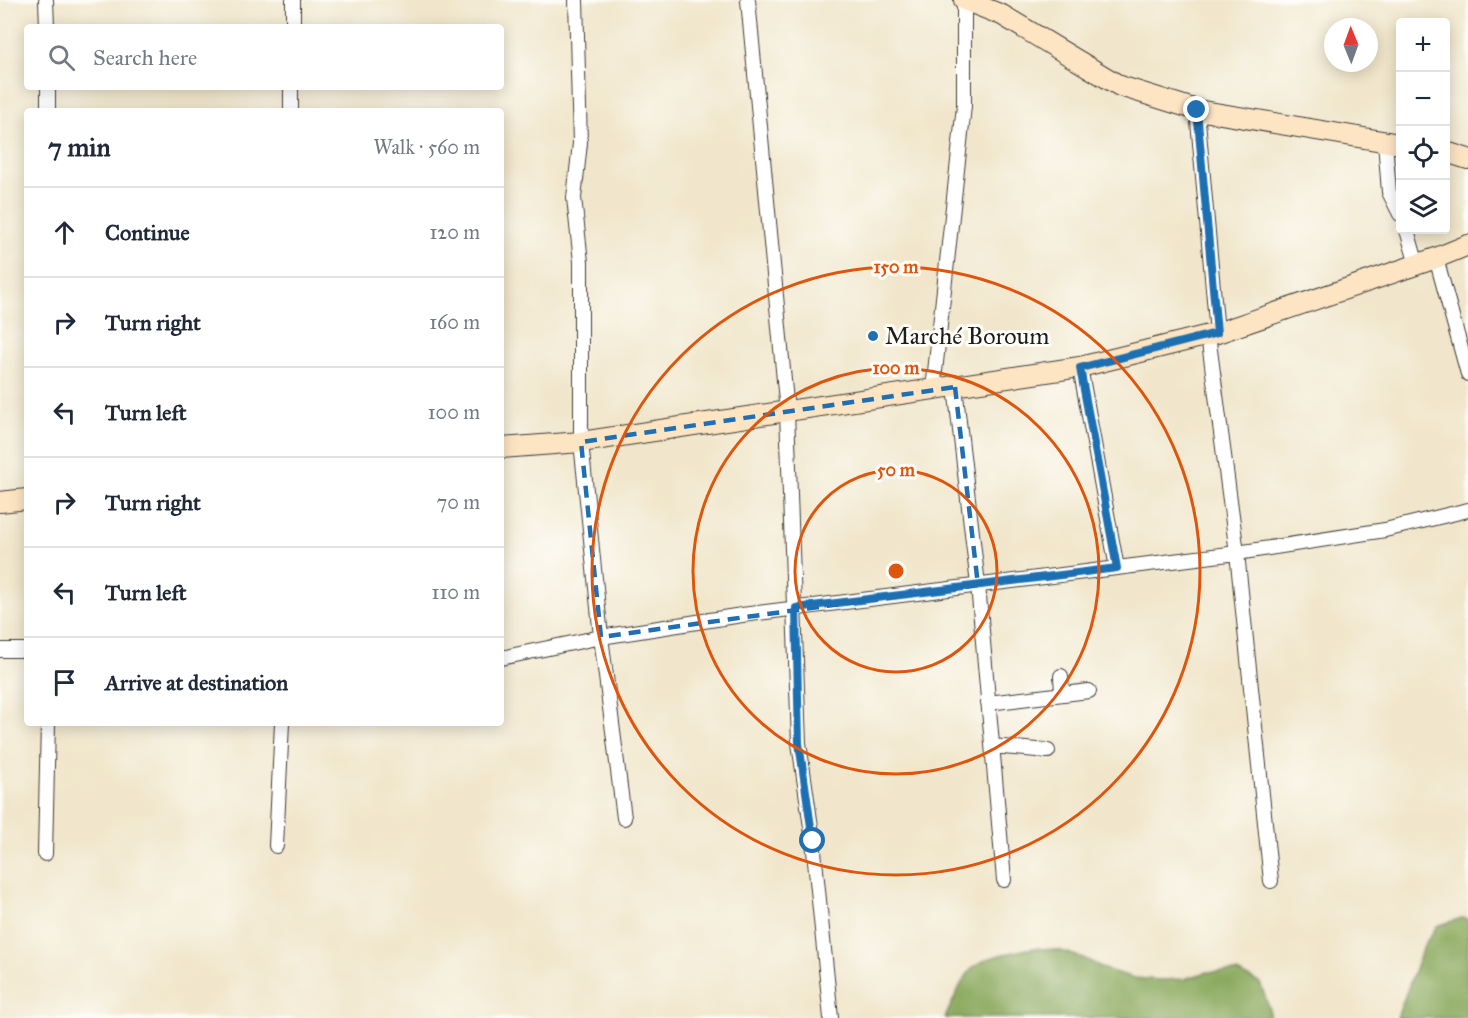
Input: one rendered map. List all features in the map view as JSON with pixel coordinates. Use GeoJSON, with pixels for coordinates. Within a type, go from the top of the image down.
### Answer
{"type":"FeatureCollection","features":[{"type":"Feature","properties":{"kind":"street"},"geometry":{"type":"LineString","coordinates":[[46,0],[46,24]]}},
{"type":"Feature","properties":{"kind":"street"},"geometry":{"type":"LineString","coordinates":[[293,0],[293,24]]}},
{"type":"Feature","properties":{"kind":"street"},"geometry":{"type":"LineString","coordinates":[[576,0],[580,143],[574,198],[581,262],[581,442],[601,637],[624,818]]}},
{"type":"Feature","properties":{"kind":"street"},"geometry":{"type":"LineString","coordinates":[[748,0],[787,412],[796,608],[799,743],[813,841],[831,1018]]}},
{"type":"Feature","properties":{"kind":"street"},"geometry":{"type":"LineString","coordinates":[[933,390],[964,106],[964,0],[1002,15],[1120,86],[1197,110],[1393,143],[1389,192],[1396,205]]}},
{"type":"Feature","properties":{"kind":"street"},"geometry":{"type":"LineString","coordinates":[[48,90],[48,108]]}},
{"type":"Feature","properties":{"kind":"street"},"geometry":{"type":"LineString","coordinates":[[291,90],[291,108]]}},
{"type":"Feature","properties":{"kind":"street"},"geometry":{"type":"LineString","coordinates":[[1197,110],[1212,334],[1271,881]]}},
{"type":"Feature","properties":{"kind":"street"},"geometry":{"type":"LineString","coordinates":[[1450,153],[1468,159]]}},
{"type":"Feature","properties":{"kind":"street"},"geometry":{"type":"LineString","coordinates":[[1408,234],[1417,265]]}},
{"type":"Feature","properties":{"kind":"street"},"geometry":{"type":"LineString","coordinates":[[504,448],[581,442],[1080,368],[1212,334],[1417,265],[1468,245]]}},
{"type":"Feature","properties":{"kind":"street"},"geometry":{"type":"LineString","coordinates":[[1436,258],[1468,374]]}},
{"type":"Feature","properties":{"kind":"street"},"geometry":{"type":"LineString","coordinates":[[1080,368],[1117,568]]}},
{"type":"Feature","properties":{"kind":"street"},"geometry":{"type":"LineString","coordinates":[[955,387],[978,585],[1004,880]]}},
{"type":"Feature","properties":{"kind":"street"},"geometry":{"type":"LineString","coordinates":[[0,502],[24,499]]}},
{"type":"Feature","properties":{"kind":"street"},"geometry":{"type":"LineString","coordinates":[[504,657],[601,637],[796,608],[1237,553],[1385,530],[1468,510]]}},
{"type":"Feature","properties":{"kind":"street"},"geometry":{"type":"LineString","coordinates":[[0,650],[24,650]]}},
{"type":"Feature","properties":{"kind":"street"},"geometry":{"type":"LineString","coordinates":[[1061,676],[1062,693]]}},
{"type":"Feature","properties":{"kind":"street"},"geometry":{"type":"LineString","coordinates":[[988,703],[1062,693],[1089,692]]}},
{"type":"Feature","properties":{"kind":"street"},"geometry":{"type":"LineString","coordinates":[[45,855],[48,726]]}},
{"type":"Feature","properties":{"kind":"street"},"geometry":{"type":"LineString","coordinates":[[276,846],[282,726]]}},
{"type":"Feature","properties":{"kind":"street"},"geometry":{"type":"LineString","coordinates":[[992,746],[1048,751]]}},
{"type":"Feature","properties":{"kind":"highlighted area"},"geometry":{"type":"Polygon","coordinates":[[[955,387],[978,585],[601,637],[581,442],[955,387]]]}},
{"type":"Feature","properties":{"kind":"green space"},"geometry":{"type":"Polygon","coordinates":[[[1462,918],[1468,919],[1468,1018],[1397,1018],[1423,947],[1437,926],[1462,918]]]}},
{"type":"Feature","properties":{"kind":"green space"},"geometry":{"type":"Polygon","coordinates":[[[1033,948],[1058,950],[1083,958],[1107,970],[1134,978],[1184,979],[1208,972],[1237,972],[1260,983],[1269,1008],[1269,1018],[945,1018],[961,984],[976,966],[996,956],[1033,948]]]}},
{"type":"Feature","properties":{"kind":"place","name":"Marché Boroum"},"geometry":{"type":"Point","coordinates":[873,336]}},
{"type":"Feature","properties":{"kind":"route"},"geometry":{"type":"LineString","coordinates":[[813,841],[799,743],[796,608],[1117,568],[1080,368],[1217,333],[1197,110]]}}]}
